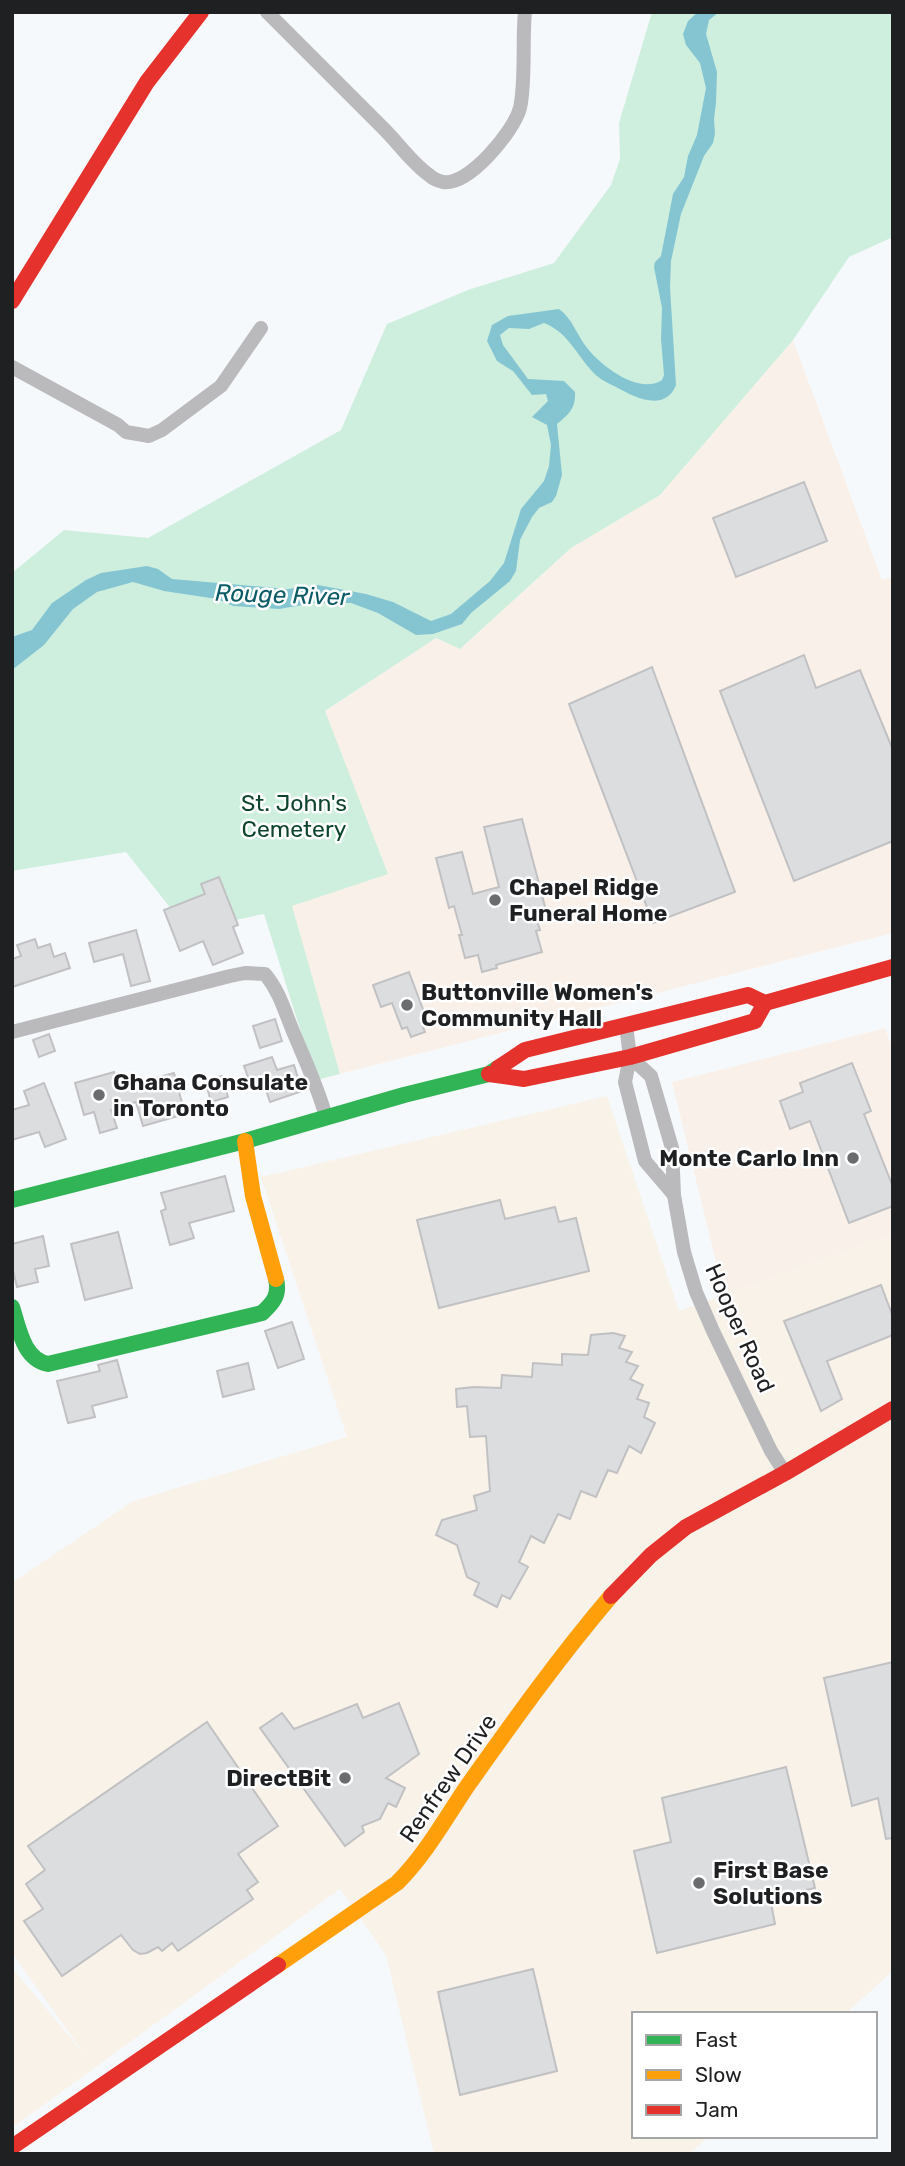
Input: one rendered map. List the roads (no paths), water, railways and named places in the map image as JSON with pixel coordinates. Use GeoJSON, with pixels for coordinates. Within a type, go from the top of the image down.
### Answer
{"type":"FeatureCollection","features":[{"type":"Feature","properties":{"kind":"street"},"geometry":{"type":"LineString","coordinates":[[12,301],[147,82],[201,12]]}},
{"type":"Feature","properties":{"kind":"street"},"geometry":{"type":"LineString","coordinates":[[267,12],[418,166],[442,182],[457,181],[469,173],[513,125],[520,109],[525,12]]}},
{"type":"Feature","properties":{"kind":"street"},"geometry":{"type":"LineString","coordinates":[[12,367],[118,425],[126,432],[149,436],[162,430],[220,387],[261,328]]}},
{"type":"Feature","properties":{"kind":"street"},"geometry":{"type":"LineString","coordinates":[[12,1200],[245,1141],[404,1095],[489,1074],[525,1050],[748,995],[765,1003],[893,967]]}},
{"type":"Feature","properties":{"kind":"street"},"geometry":{"type":"LineString","coordinates":[[12,1032],[237,974],[265,974],[282,999],[319,1092],[326,1117]]}},
{"type":"Feature","properties":{"kind":"street"},"geometry":{"type":"LineString","coordinates":[[489,1074],[524,1079],[631,1057],[755,1021],[765,1003]]}},
{"type":"Feature","properties":{"kind":"street"},"geometry":{"type":"LineString","coordinates":[[626,1025],[631,1057],[625,1082],[645,1161],[674,1195]]}},
{"type":"Feature","properties":{"kind":"street","name":"Hooper Road"},"geometry":{"type":"LineString","coordinates":[[631,1057],[651,1076],[672,1148],[674,1195],[684,1252],[696,1292],[772,1451],[785,1472]]}},
{"type":"Feature","properties":{"kind":"street"},"geometry":{"type":"LineString","coordinates":[[12,1307],[24,1345],[38,1362],[48,1364],[262,1313],[274,1302],[278,1287],[253,1196],[245,1141]]}},
{"type":"Feature","properties":{"kind":"street","name":"Renfrew Drive"},"geometry":{"type":"LineString","coordinates":[[12,2147],[397,1883],[414,1866],[466,1789],[575,1639],[613,1594],[652,1555],[686,1527],[893,1409]]}},
{"type":"Feature","properties":{"kind":"water","name":"Rouge River"},"geometry":{"type":"Polygon","coordinates":[[[698,12],[719,12],[709,20],[706,34],[717,72],[715,134],[681,214],[671,261],[676,385],[671,394],[657,401],[631,395],[597,376],[561,333],[544,323],[529,329],[509,328],[500,335],[503,345],[528,379],[564,381],[575,392],[571,410],[557,424],[562,475],[556,496],[552,502],[539,508],[532,517],[520,540],[516,571],[510,581],[471,613],[462,624],[433,634],[416,635],[378,613],[351,603],[315,603],[279,609],[233,606],[217,599],[164,591],[133,582],[97,592],[73,609],[44,645],[12,670],[12,637],[32,630],[52,603],[101,573],[147,566],[158,569],[172,579],[288,589],[318,585],[393,602],[431,621],[451,614],[490,581],[504,563],[521,509],[544,481],[551,445],[547,425],[532,417],[548,401],[546,394],[532,395],[513,371],[497,361],[487,341],[492,325],[508,316],[559,309],[588,349],[612,371],[643,384],[653,384],[662,380],[664,375],[662,308],[654,267],[661,256],[673,194],[684,177],[688,156],[697,135],[706,88],[700,63],[686,45],[683,34],[688,21],[698,12]]]}},
{"type":"Feature","properties":{"kind":"place","name":"Chapel Ridge Funeral Home"},"geometry":{"type":"Point","coordinates":[495,900]}},
{"type":"Feature","properties":{"kind":"place","name":"Buttonville Women's Community Hall"},"geometry":{"type":"Point","coordinates":[407,1005]}},
{"type":"Feature","properties":{"kind":"place","name":"Ghana Consulate in Toronto"},"geometry":{"type":"Point","coordinates":[99,1095]}},
{"type":"Feature","properties":{"kind":"place","name":"Monte Carlo Inn"},"geometry":{"type":"Point","coordinates":[853,1158]}},
{"type":"Feature","properties":{"kind":"place","name":"DirectBit"},"geometry":{"type":"Point","coordinates":[345,1778]}},
{"type":"Feature","properties":{"kind":"place","name":"First Base Solutions"},"geometry":{"type":"Point","coordinates":[699,1883]}},
{"type":"Feature","properties":{"kind":"park label","name":"St. John's Cemetery"},"geometry":{"type":"Point","coordinates":[294,816]}}]}
